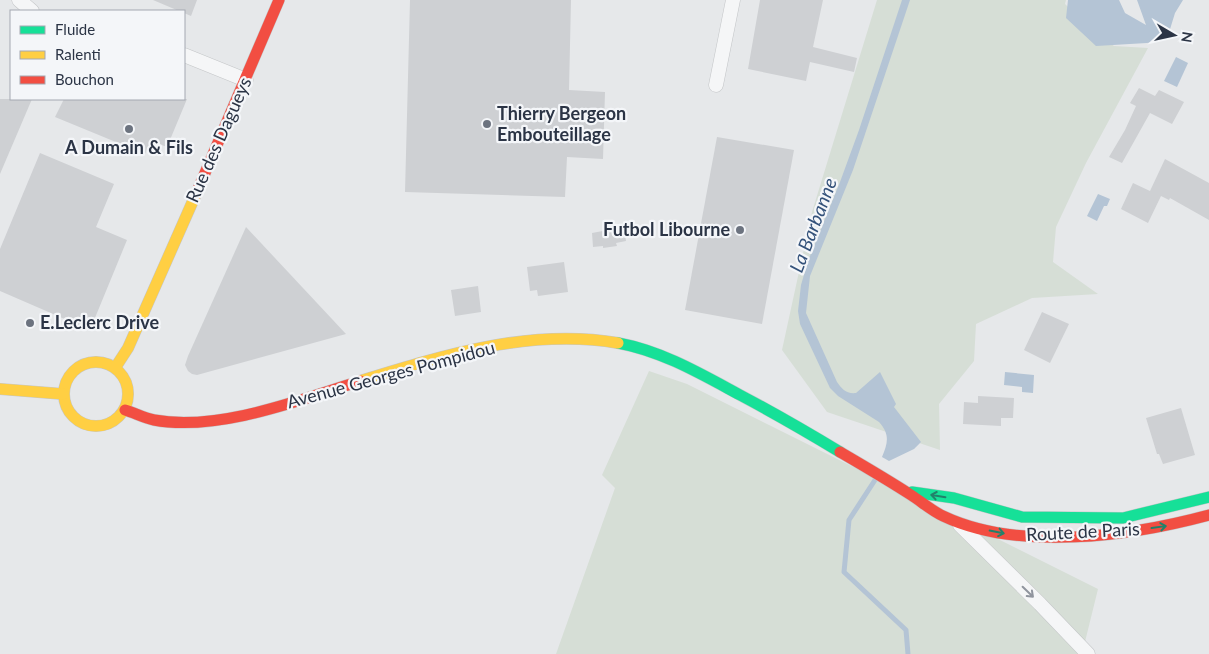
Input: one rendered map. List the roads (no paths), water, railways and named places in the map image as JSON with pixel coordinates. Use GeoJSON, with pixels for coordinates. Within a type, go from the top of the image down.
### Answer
{"type":"FeatureCollection","features":[{"type":"Feature","properties":{"kind":"main road","name":"Rue des Dagueys"},"geometry":{"type":"LineString","coordinates":[[116,368],[128,348],[280,0]]}},
{"type":"Feature","properties":{"kind":"main road","name":"Avenue Georges Pompidou"},"geometry":{"type":"LineString","coordinates":[[125,410],[151,420],[168,422],[192,422],[224,418],[277,406],[467,351],[509,343],[558,338],[603,340],[648,350],[695,370],[889,482]]}},
{"type":"Feature","properties":{"kind":"main road"},"geometry":{"type":"LineString","coordinates":[[86,363],[106,363],[116,368],[126,382],[129,392],[125,410],[109,424],[98,427],[88,426],[78,421],[70,414],[65,404],[65,384],[70,374],[77,367],[86,363]]}},
{"type":"Feature","properties":{"kind":"main road"},"geometry":{"type":"LineString","coordinates":[[0,389],[64,394]]}},
{"type":"Feature","properties":{"kind":"main road","name":"Route de Paris"},"geometry":{"type":"LineString","coordinates":[[889,482],[906,491],[942,516],[971,527],[1019,536],[1062,536],[1120,532],[1181,524],[1209,515]]}},
{"type":"Feature","properties":{"kind":"main road","name":"Route de Paris"},"geometry":{"type":"LineString","coordinates":[[906,491],[954,498],[1022,517],[1123,518],[1209,497]]}},
{"type":"Feature","properties":{"kind":"street"},"geometry":{"type":"LineString","coordinates":[[19,0],[31,10]]}},
{"type":"Feature","properties":{"kind":"street"},"geometry":{"type":"LineString","coordinates":[[716,85],[733,0]]}},
{"type":"Feature","properties":{"kind":"street"},"geometry":{"type":"LineString","coordinates":[[185,55],[246,80]]}},
{"type":"Feature","properties":{"kind":"street"},"geometry":{"type":"LineString","coordinates":[[956,521],[1088,654]]}},
{"type":"Feature","properties":{"kind":"water"},"geometry":{"type":"Polygon","coordinates":[[[902,0],[910,0],[853,170],[810,276],[806,313],[841,387],[847,392],[856,393],[880,372],[896,404],[894,407],[921,442],[914,449],[889,461],[882,457],[887,439],[883,426],[838,396],[830,388],[800,324],[798,311],[801,285],[808,261],[859,130],[902,0]]]}},
{"type":"Feature","properties":{"kind":"water"},"geometry":{"type":"Polygon","coordinates":[[[1068,0],[1119,0],[1125,13],[1146,25],[1137,0],[1183,0],[1175,13],[1167,39],[1147,43],[1096,46],[1066,18],[1068,0]]]}},
{"type":"Feature","properties":{"kind":"water"},"geometry":{"type":"Polygon","coordinates":[[[1176,57],[1188,63],[1177,87],[1164,81],[1176,57]]]}},
{"type":"Feature","properties":{"kind":"water"},"geometry":{"type":"Polygon","coordinates":[[[1098,194],[1110,199],[1107,206],[1104,206],[1097,221],[1087,216],[1098,194]]]}},
{"type":"Feature","properties":{"kind":"water"},"geometry":{"type":"Polygon","coordinates":[[[1005,372],[1034,375],[1033,393],[1022,392],[1022,387],[1004,385],[1005,372]]]}},
{"type":"Feature","properties":{"kind":"waterway","name":"La Barbanne"},"geometry":{"type":"LineString","coordinates":[[875,480],[849,520],[844,572],[906,630],[908,654]]}},
{"type":"Feature","properties":{"kind":"place","name":"Thierry Bergeon Embouteillage"},"geometry":{"type":"Point","coordinates":[487,124]}},
{"type":"Feature","properties":{"kind":"place","name":"A Dumain & Fils"},"geometry":{"type":"Point","coordinates":[129,129]}},
{"type":"Feature","properties":{"kind":"place","name":"Futbol Libourne"},"geometry":{"type":"Point","coordinates":[740,230]}},
{"type":"Feature","properties":{"kind":"place","name":"E.Leclerc Drive"},"geometry":{"type":"Point","coordinates":[30,323]}}]}
